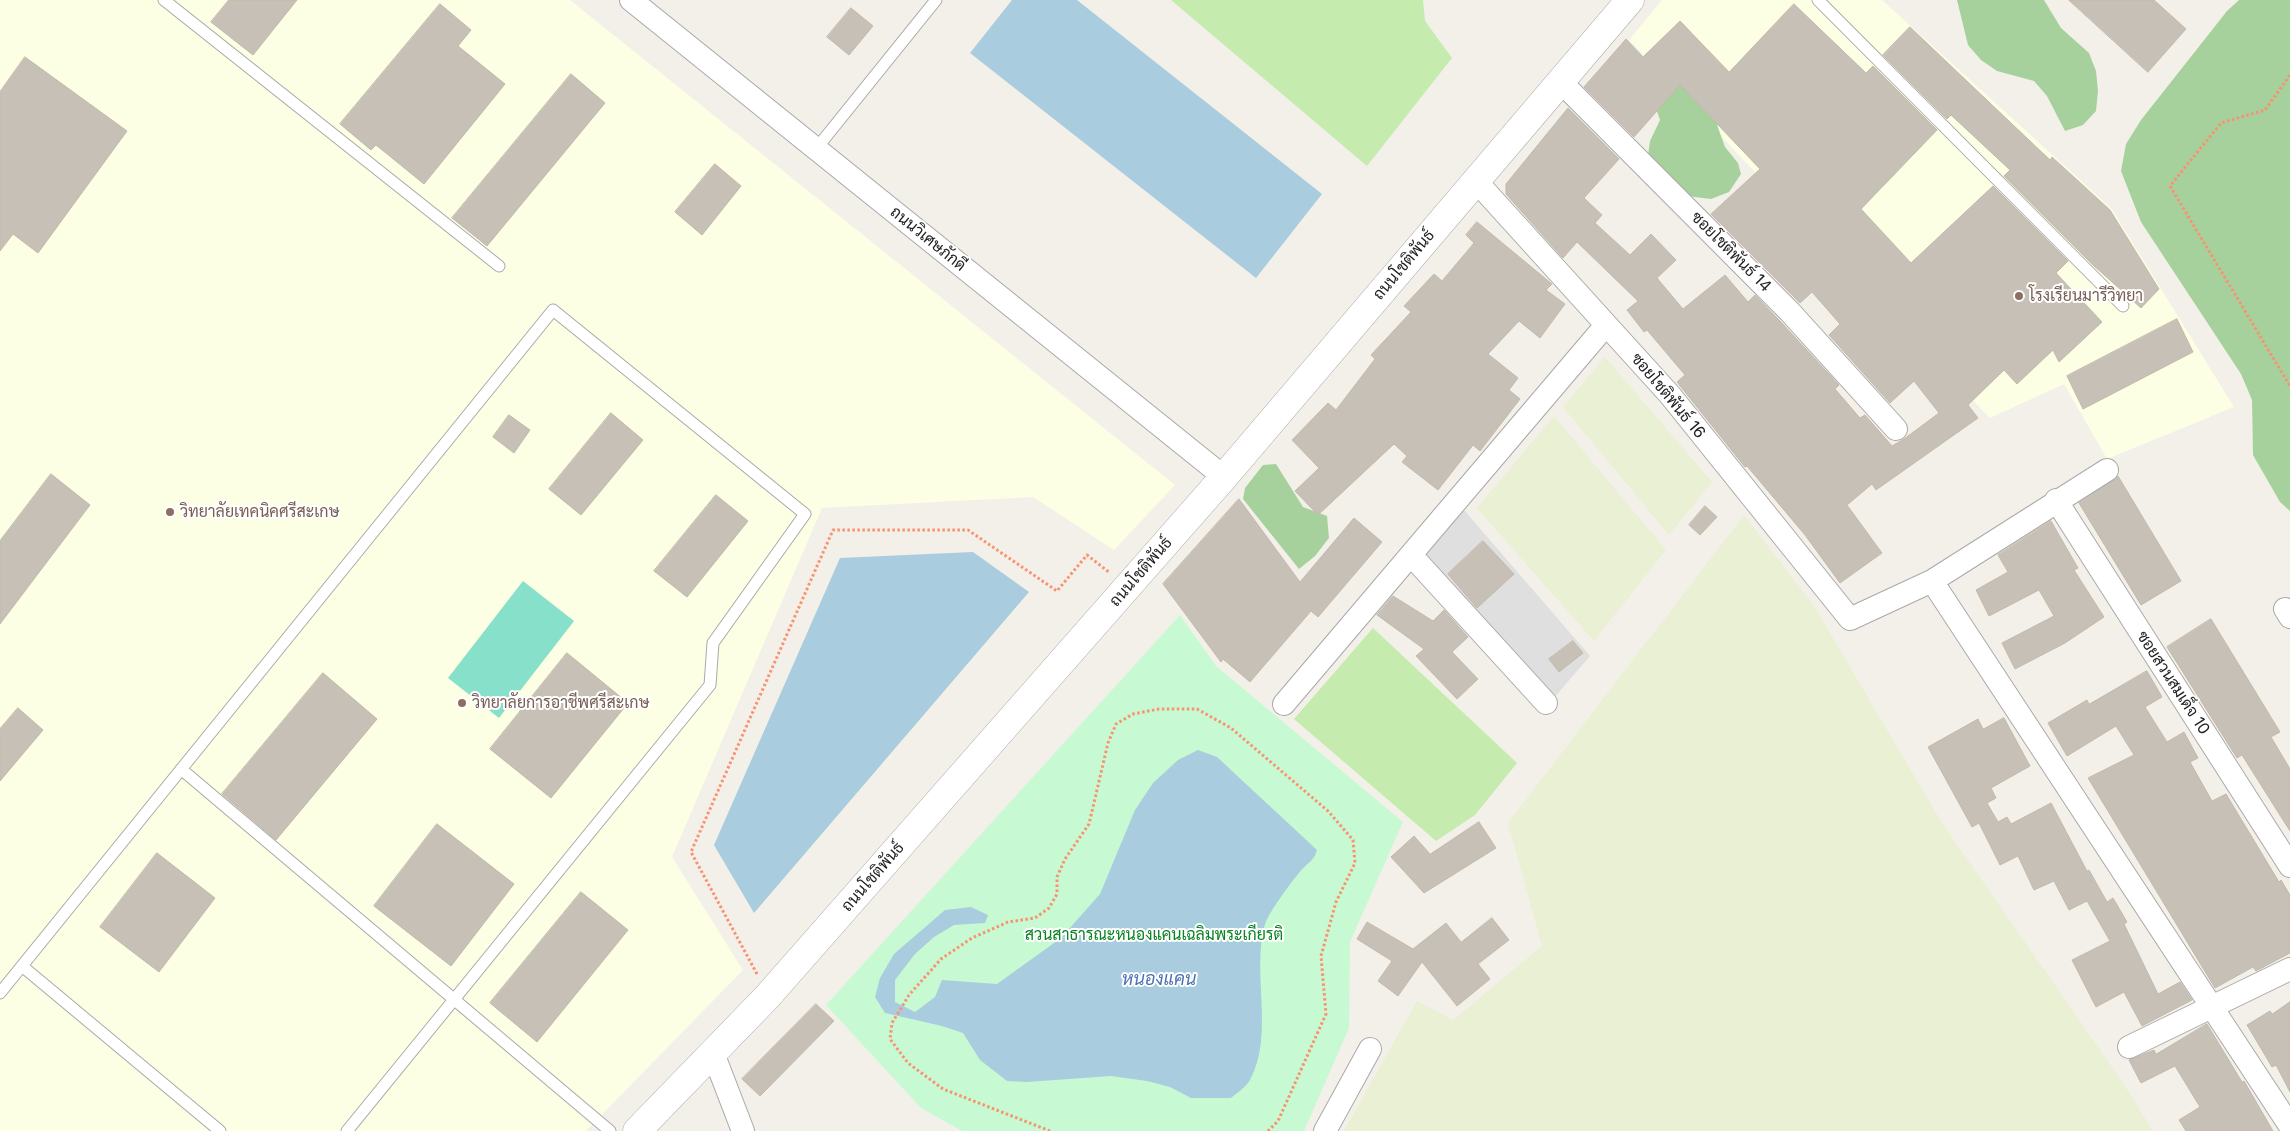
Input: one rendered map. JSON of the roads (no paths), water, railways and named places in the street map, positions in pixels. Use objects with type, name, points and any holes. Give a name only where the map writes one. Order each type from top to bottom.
[{"type":"street","name":"ถนนวิเศษภักดี","points":[[631,0],[1224,477]]},
{"type":"street","name":"ถนนโชติพันธ์","points":[[636,1131],[767,997],[1128,587],[1630,0]]},
{"type":"street","name":"ซอยโชติพันธ์ 14","points":[[1560,81],[1790,312],[1896,430]]},
{"type":"street","name":"ซอยโชติพันธ์ 16","points":[[1476,181],[1670,395],[1850,619],[1932,581]]},
{"type":"street","points":[[1284,704],[1606,325]]},
{"type":"street","points":[[2107,470],[2056,500],[1932,581],[2290,1126]]},
{"type":"street","name":"ซอยสวนสมเด็จ 10","points":[[2056,500],[2290,866]]},
{"type":"street","points":[[1411,555],[1546,702]]},
{"type":"street","points":[[2128,1047],[2290,969]]},
{"type":"street","points":[[1325,1131],[1370,1048]]},
{"type":"street","points":[[712,1053],[743,1131]]},
{"type":"lane","points":[[164,0],[499,266]]},
{"type":"lane","points":[[816,149],[936,0]]},
{"type":"lane","points":[[1818,0],[2122,306]]},
{"type":"lane","points":[[0,993],[553,310],[805,514],[712,642],[710,685],[347,1131]]},
{"type":"lane","points":[[181,769],[610,1131]]},
{"type":"lane","points":[[22,966],[220,1131]]},
{"type":"water","points":[[1012,0],[1077,0],[1322,194],[1256,278],[970,53]]},
{"type":"water","points":[[973,552],[1029,592],[754,913],[714,845],[840,558]]},
{"type":"water","name":"หนองแคน","points":[[1198,750],[1217,757],[1317,850],[1312,860],[1280,898],[1265,924],[1261,943],[1260,963],[1261,1043],[1257,1062],[1250,1080],[1241,1090],[1231,1098],[1191,1098],[1170,1087],[1147,1081],[1111,1076],[1027,1082],[1007,1081],[980,1060],[963,1033],[942,1026],[885,1013],[875,997],[880,978],[894,954],[945,910],[971,907],[988,915],[985,923],[954,925],[934,937],[915,954],[895,980],[895,1002],[915,1012],[935,997],[942,980],[997,984],[1061,938],[1100,894],[1135,810],[1153,783],[1178,760]]},
{"type":"place","name":"โรงเรียนมารีวิทยา","points":[[2019,296]]},
{"type":"place","name":"วิทยาลัยเทคนิคศรีสะเกษ","points":[[170,512]]},
{"type":"place","name":"วิทยาลัยการอาชีพศรีสะเกษ","points":[[462,703]]},
{"type":"park label","name":"สวนสาธารณะหนองแคนเฉลิมพระเกียรติ","points":[[1154,935]]}]
